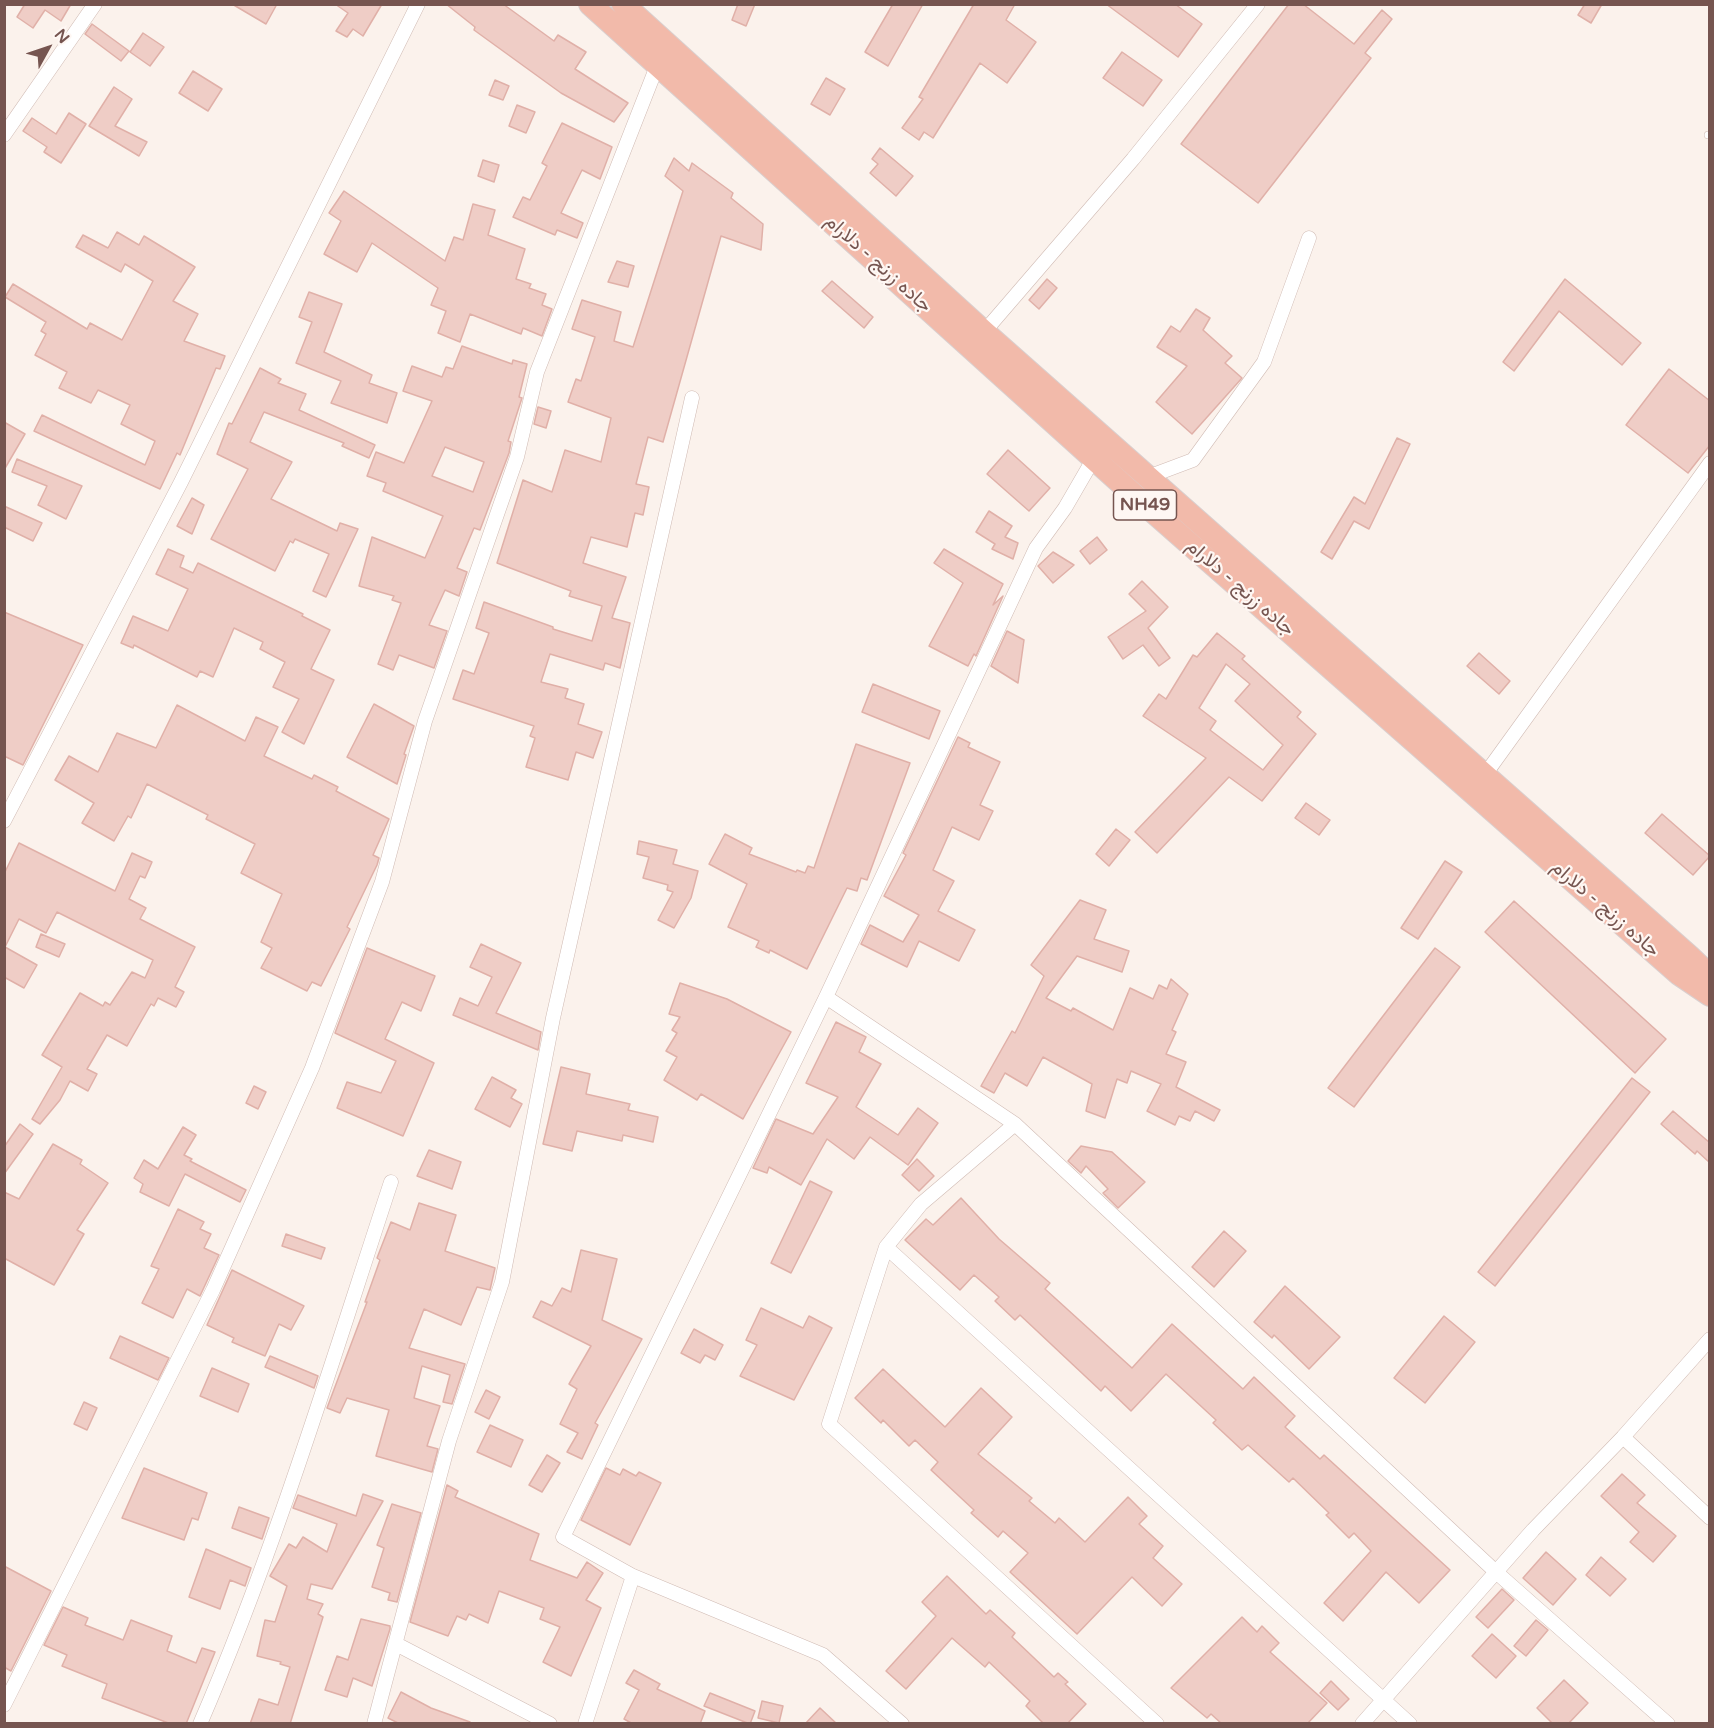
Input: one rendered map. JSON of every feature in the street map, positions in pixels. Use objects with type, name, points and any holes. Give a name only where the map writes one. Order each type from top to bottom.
[{"type":"highway","name":"جاده زرنج - دلارام","points":[[590,4],[1133,494],[1670,966],[1710,995]]},
{"type":"highway","name":"جاده زرنج - دلارام","points":[[623,4],[984,332],[1710,976]]},
{"type":"street","points":[[4,135],[95,4]]},
{"type":"street","points":[[4,821],[181,482],[418,4]]},
{"type":"street","points":[[984,332],[1133,159],[1258,4]]},
{"type":"street","points":[[4,1705],[213,1290],[312,1068],[382,882],[425,721],[517,457],[537,372],[657,66]]},
{"type":"street","points":[[1133,494],[1146,476],[1193,460],[1264,362],[1309,238]]},
{"type":"street","points":[[374,1724],[448,1441],[502,1282],[553,1018],[692,398]]},
{"type":"street","points":[[902,1724],[823,1655],[633,1576],[563,1537],[826,997],[1036,548],[1065,508],[1094,458]]},
{"type":"street","points":[[1484,776],[1710,463]]},
{"type":"street","points":[[4,788],[18,795]]},
{"type":"street","points":[[826,997],[1015,1124],[1496,1572],[1668,1724]]},
{"type":"street","points":[[1015,1124],[921,1204],[886,1247],[829,1424],[1157,1724]]},
{"type":"street","points":[[200,1724],[237,1638],[291,1486],[391,1182]]},
{"type":"street","points":[[886,1247],[1410,1724]]},
{"type":"street","points":[[1362,1724],[1496,1572],[1623,1437],[1710,1339]]},
{"type":"street","points":[[1623,1437],[1710,1518]]},
{"type":"street","points":[[585,1724],[633,1576]]},
{"type":"street","points":[[396,1644],[550,1724]]},
{"type":"building","points":[[25,4],[71,4],[61,21],[45,10],[33,28],[17,17]]},
{"type":"building","points":[[232,4],[277,4],[266,24]]},
{"type":"building","points":[[335,4],[382,4],[363,36],[353,29],[347,37],[336,31],[348,13]]},
{"type":"building","points":[[446,4],[503,4],[554,41],[558,35],[586,52],[575,69],[628,103],[614,122],[561,93],[474,30],[475,27]]},
{"type":"building","points":[[738,4],[755,4],[746,26],[732,20]]},
{"type":"building","points":[[893,4],[923,4],[888,66],[865,52]]},
{"type":"building","points":[[974,4],[1015,4],[1006,20],[1036,42],[1007,83],[980,63],[933,138],[924,132],[919,140],[902,128],[923,99],[919,97]]},
{"type":"building","points":[[1106,4],[1175,4],[1202,24],[1178,57]]},
{"type":"building","points":[[1289,4],[1303,4],[1354,44],[1382,10],[1392,19],[1365,53],[1371,58],[1258,203],[1181,144]]},
{"type":"building","points":[[1585,4],[1602,4],[1591,23],[1578,15]]},
{"type":"building","points":[[92,24],[129,51],[121,61],[85,34]]},
{"type":"building","points":[[143,33],[164,47],[150,66],[130,52]]},
{"type":"building","points":[[1122,52],[1162,80],[1143,106],[1103,78]]},
{"type":"building","points":[[193,71],[222,89],[208,111],[179,93]]},
{"type":"building","points":[[826,78],[845,89],[830,115],[811,104]]},
{"type":"building","points":[[495,80],[509,86],[503,100],[489,95]]},
{"type":"building","points":[[114,87],[132,99],[115,126],[147,142],[139,156],[89,126]]},
{"type":"building","points":[[517,105],[535,112],[526,133],[509,126]]},
{"type":"building","points":[[69,113],[86,124],[61,163],[44,152],[47,147],[23,131],[32,118],[56,134]]},
{"type":"building","points":[[562,123],[612,147],[600,179],[582,170],[561,213],[583,223],[577,238],[557,230],[555,235],[513,217],[523,197],[530,200],[547,166],[542,163]]},
{"type":"building","points":[[880,148],[913,176],[896,196],[870,173],[878,164],[872,159]]},
{"type":"building","points":[[674,158],[689,171],[692,163],[733,193],[731,198],[763,224],[761,250],[721,236],[663,442],[648,437],[636,484],[649,487],[643,515],[635,513],[627,547],[591,537],[583,563],[626,577],[612,618],[630,623],[620,668],[605,663],[603,670],[550,654],[541,682],[568,689],[565,698],[584,704],[578,724],[602,732],[593,758],[576,752],[568,780],[526,767],[535,738],[530,736],[534,726],[453,699],[463,670],[474,674],[489,633],[476,628],[484,602],[553,627],[553,629],[592,641],[602,606],[569,596],[571,591],[497,563],[523,480],[552,492],[565,450],[601,462],[611,418],[568,402],[576,379],[581,381],[595,337],[572,329],[582,300],[621,312],[614,341],[633,347],[683,191],[665,176]]},
{"type":"building","points":[[483,160],[499,165],[494,182],[478,176]]},
{"type":"building","points":[[344,191],[445,261],[454,237],[463,240],[473,204],[495,210],[488,235],[525,249],[516,279],[531,284],[529,288],[546,294],[542,305],[552,309],[542,336],[523,328],[521,334],[470,314],[460,342],[438,333],[446,311],[431,305],[438,288],[372,243],[357,272],[324,254],[341,221],[329,213]]},
{"type":"building","points":[[117,232],[139,245],[144,236],[195,267],[173,301],[198,314],[184,341],[225,356],[220,369],[216,368],[180,455],[177,453],[160,489],[34,431],[42,415],[145,465],[155,441],[121,424],[130,405],[98,390],[91,403],[59,388],[67,372],[35,355],[46,334],[41,331],[46,322],[5,297],[13,284],[87,329],[90,323],[122,340],[153,281],[125,264],[121,272],[76,247],[83,235],[108,248]]},
{"type":"building","points":[[617,261],[634,266],[628,287],[608,282]]},
{"type":"building","points":[[1047,279],[1057,288],[1039,309],[1029,300]]},
{"type":"building","points":[[1565,279],[1641,343],[1622,365],[1559,311],[1514,371],[1503,362]]},
{"type":"building","points":[[832,281],[873,317],[864,328],[822,291]]},
{"type":"building","points":[[309,292],[342,304],[324,352],[372,375],[369,383],[397,393],[387,423],[331,403],[341,381],[296,363],[312,322],[299,317]]},
{"type":"building","points":[[1196,309],[1210,318],[1203,330],[1232,356],[1225,363],[1242,378],[1192,434],[1156,402],[1187,366],[1157,347],[1171,326],[1180,332]]},
{"type":"building","points":[[462,346],[512,364],[513,360],[527,364],[519,397],[522,398],[508,441],[511,442],[509,453],[480,530],[474,528],[457,568],[467,572],[459,596],[445,590],[429,625],[447,631],[434,668],[399,655],[393,670],[378,664],[401,603],[392,600],[394,596],[359,586],[372,537],[425,558],[443,516],[383,491],[386,483],[367,476],[376,452],[404,463],[432,401],[403,391],[412,366],[442,377],[446,367],[453,369]],"holes":[[[445,447],[484,462],[473,492],[432,476]]]},
{"type":"building","points":[[260,368],[281,379],[278,383],[306,394],[299,410],[375,445],[369,458],[342,446],[344,443],[264,412],[250,442],[292,462],[271,499],[337,531],[340,523],[358,529],[326,597],[313,591],[329,554],[295,539],[293,543],[290,541],[275,571],[211,539],[248,469],[217,454],[229,423],[232,424]]},
{"type":"building","points":[[1669,369],[1710,401],[1710,445],[1688,473],[1626,425]]},
{"type":"building","points":[[538,407],[551,411],[546,428],[534,424]]},
{"type":"building","points":[[4,422],[25,434],[4,470]]},
{"type":"building","points":[[1397,438],[1410,444],[1369,529],[1354,521],[1332,559],[1321,552],[1354,497],[1365,504]]},
{"type":"building","points":[[1008,450],[1050,488],[1029,511],[987,474]]},
{"type":"building","points":[[17,459],[82,486],[66,519],[38,505],[47,486],[12,472]]},
{"type":"building","points":[[192,498],[204,505],[192,534],[177,526]]},
{"type":"building","points":[[4,506],[42,523],[33,541],[4,527]]},
{"type":"building","points":[[989,511],[1012,526],[1005,537],[1018,543],[1013,559],[992,549],[995,544],[976,532]]},
{"type":"building","points":[[1097,537],[1107,550],[1090,564],[1080,551]]},
{"type":"building","points":[[168,549],[184,556],[180,567],[193,573],[198,563],[303,614],[302,616],[330,630],[311,669],[334,680],[304,744],[282,732],[299,699],[273,687],[285,662],[260,649],[263,642],[234,628],[213,677],[200,671],[197,677],[134,645],[133,648],[121,643],[133,616],[168,631],[188,589],[156,574]]},
{"type":"building","points":[[944,549],[1003,584],[993,605],[1003,596],[976,656],[974,654],[968,666],[929,646],[963,583],[934,563]]},
{"type":"building","points":[[1053,552],[1074,565],[1053,583],[1038,566]]},
{"type":"building","points":[[1142,581],[1168,607],[1148,628],[1170,658],[1159,666],[1143,645],[1123,659],[1108,637],[1146,611],[1129,594]]},
{"type":"building","points":[[4,612],[83,645],[23,765],[4,756]]},
{"type":"building","points":[[1007,631],[1024,640],[1018,683],[991,666]]},
{"type":"building","points":[[1217,633],[1245,656],[1242,659],[1301,712],[1297,717],[1316,734],[1262,801],[1229,777],[1157,853],[1135,832],[1206,758],[1143,716],[1159,694],[1166,699],[1193,655],[1197,657]],"holes":[[[1226,664],[1250,684],[1235,701],[1283,745],[1263,770],[1210,730],[1216,721],[1199,708]]]},
{"type":"building","points":[[1479,653],[1510,681],[1499,694],[1467,666]]},
{"type":"building","points":[[873,684],[940,711],[929,739],[862,712]]},
{"type":"building","points":[[374,704],[414,726],[397,784],[347,757]]},
{"type":"building","points":[[177,705],[245,741],[256,717],[278,727],[264,756],[312,779],[314,775],[338,787],[336,791],[389,819],[373,855],[379,858],[377,865],[347,927],[350,929],[321,986],[312,982],[307,991],[261,968],[272,948],[261,942],[282,894],[241,873],[255,844],[206,819],[208,815],[147,784],[131,818],[128,816],[114,841],[82,823],[94,803],[55,780],[69,756],[98,772],[117,733],[156,748]]},
{"type":"building","points":[[958,737],[970,743],[968,747],[1000,762],[980,805],[993,811],[979,840],[952,827],[933,870],[954,881],[938,911],[975,930],[959,961],[919,941],[907,967],[861,944],[870,925],[903,942],[919,915],[884,896],[906,855],[903,853]]},
{"type":"building","points":[[856,744],[910,763],[867,880],[861,878],[857,891],[847,888],[807,969],[770,950],[769,953],[756,947],[759,941],[728,927],[747,884],[709,864],[725,834],[752,848],[749,854],[796,872],[797,870],[805,873],[808,866],[814,868]]},
{"type":"building","points":[[1306,803],[1330,820],[1319,835],[1295,818]]},
{"type":"building","points":[[1662,814],[1710,856],[1693,875],[1645,833]]},
{"type":"building","points":[[1116,829],[1130,840],[1109,866],[1096,854]]},
{"type":"building","points":[[639,841],[677,850],[673,864],[698,871],[691,898],[674,928],[658,920],[673,892],[667,890],[668,885],[643,878],[649,857],[637,854]]},
{"type":"building","points":[[19,843],[115,891],[132,853],[152,862],[145,878],[140,876],[129,899],[146,908],[140,919],[195,947],[175,987],[184,992],[176,1007],[158,998],[154,1006],[151,1004],[127,1046],[107,1035],[87,1069],[97,1074],[88,1091],[70,1081],[60,1100],[40,1124],[32,1119],[62,1067],[42,1055],[80,993],[103,1006],[105,1002],[110,1005],[132,972],[145,978],[153,960],[57,912],[46,933],[19,919],[5,947],[37,965],[24,988],[4,977],[4,874]]},
{"type":"building","points":[[1445,861],[1462,872],[1418,939],[1401,928]]},
{"type":"building","points":[[1080,900],[1106,910],[1094,939],[1129,951],[1122,972],[1077,956],[1046,998],[1071,1011],[1073,1008],[1113,1030],[1130,988],[1153,999],[1159,985],[1167,989],[1171,979],[1188,994],[1172,1030],[1176,1032],[1166,1054],[1186,1062],[1176,1087],[1220,1110],[1214,1121],[1195,1111],[1190,1121],[1179,1116],[1175,1125],[1147,1111],[1161,1084],[1131,1071],[1127,1083],[1117,1079],[1105,1118],[1086,1111],[1092,1084],[1043,1057],[1027,1086],[1005,1073],[994,1093],[981,1086],[1012,1031],[1015,1033],[1044,976],[1031,965]]},
{"type":"building","points":[[1514,901],[1666,1039],[1635,1073],[1485,932]]},
{"type":"building","points":[[41,934],[65,944],[59,957],[36,947]]},
{"type":"building","points":[[481,944],[521,963],[496,1013],[541,1032],[538,1050],[453,1015],[460,998],[478,1006],[492,977],[470,967]]},
{"type":"building","points":[[367,948],[435,976],[421,1011],[402,1002],[385,1039],[434,1063],[403,1136],[337,1108],[347,1082],[381,1093],[396,1061],[335,1033]]},
{"type":"building","points":[[1435,948],[1460,967],[1354,1107],[1328,1088]]},
{"type":"building","points":[[680,983],[727,999],[791,1032],[743,1119],[701,1094],[697,1100],[664,1080],[677,1057],[666,1051],[677,1033],[672,1030],[680,1017],[669,1014]]},
{"type":"building","points":[[836,1022],[866,1037],[859,1052],[881,1064],[856,1107],[898,1135],[918,1108],[938,1123],[908,1165],[870,1137],[854,1159],[827,1139],[801,1185],[769,1167],[767,1173],[753,1168],[776,1119],[813,1134],[838,1097],[806,1083]]},
{"type":"building","points":[[561,1067],[590,1074],[586,1094],[630,1104],[628,1110],[658,1117],[653,1142],[623,1135],[622,1141],[577,1131],[572,1151],[543,1144]]},
{"type":"building","points":[[492,1077],[516,1090],[511,1098],[522,1104],[510,1127],[475,1109]]},
{"type":"building","points":[[1632,1078],[1650,1092],[1495,1286],[1478,1272]]},
{"type":"building","points":[[254,1086],[266,1092],[258,1109],[246,1103]]},
{"type":"building","points":[[1673,1111],[1710,1143],[1710,1163],[1697,1151],[1695,1154],[1661,1124]]},
{"type":"building","points":[[20,1124],[33,1134],[4,1174],[4,1147]]},
{"type":"building","points":[[183,1127],[196,1135],[184,1155],[192,1159],[190,1161],[246,1190],[240,1202],[185,1174],[169,1206],[140,1192],[143,1184],[134,1178],[144,1160],[158,1169]]},
{"type":"building","points":[[53,1144],[82,1160],[80,1164],[108,1183],[77,1230],[84,1234],[54,1285],[4,1258],[4,1192],[19,1199]]},
{"type":"building","points":[[1081,1146],[1112,1152],[1145,1182],[1118,1208],[1103,1193],[1108,1189],[1086,1166],[1081,1173],[1068,1161]]},
{"type":"building","points":[[429,1150],[461,1162],[452,1189],[417,1176]]},
{"type":"building","points":[[917,1159],[934,1176],[919,1191],[902,1175]]},
{"type":"building","points":[[810,1181],[832,1192],[791,1273],[771,1263]]},
{"type":"building","points":[[961,1198],[999,1239],[1050,1283],[1045,1289],[1132,1368],[1172,1324],[1243,1389],[1254,1377],[1295,1416],[1285,1427],[1320,1459],[1324,1455],[1450,1570],[1419,1603],[1386,1572],[1343,1621],[1324,1603],[1371,1551],[1354,1533],[1349,1538],[1326,1515],[1329,1513],[1293,1478],[1289,1482],[1248,1445],[1242,1450],[1213,1423],[1216,1420],[1166,1374],[1131,1411],[1105,1386],[1101,1391],[1020,1315],[1015,1320],[995,1301],[999,1297],[974,1275],[960,1290],[905,1240],[926,1219],[933,1225]]},
{"type":"building","points":[[419,1203],[456,1215],[445,1251],[495,1268],[490,1290],[477,1287],[461,1325],[424,1309],[409,1348],[465,1364],[452,1404],[443,1402],[450,1375],[422,1366],[414,1398],[440,1406],[427,1446],[438,1449],[432,1472],[376,1456],[389,1410],[347,1398],[340,1413],[327,1408],[367,1302],[365,1302],[380,1260],[377,1258],[391,1222],[410,1230]]},
{"type":"building","points":[[178,1209],[204,1222],[200,1229],[211,1234],[204,1248],[219,1255],[200,1296],[187,1289],[173,1318],[142,1303],[159,1269],[151,1266]]},
{"type":"building","points":[[1224,1231],[1246,1251],[1214,1287],[1192,1267]]},
{"type":"building","points":[[286,1234],[325,1248],[321,1259],[282,1246]]},
{"type":"building","points":[[581,1250],[617,1259],[602,1320],[642,1339],[595,1423],[598,1425],[582,1459],[567,1452],[578,1433],[560,1424],[577,1389],[569,1384],[591,1346],[533,1317],[541,1301],[552,1306],[562,1288],[571,1292]]},
{"type":"building","points":[[232,1270],[304,1306],[291,1330],[279,1324],[265,1356],[232,1342],[234,1338],[207,1325]]},
{"type":"building","points":[[1285,1286],[1340,1337],[1309,1369],[1274,1335],[1272,1338],[1254,1322]]},
{"type":"building","points":[[761,1308],[803,1328],[809,1316],[832,1328],[794,1400],[740,1376],[757,1345],[746,1340]]},
{"type":"building","points":[[1444,1316],[1475,1342],[1425,1403],[1394,1378]]},
{"type":"building","points":[[694,1329],[723,1345],[715,1360],[705,1355],[700,1363],[681,1353]]},
{"type":"building","points":[[120,1336],[169,1358],[158,1380],[110,1358]]},
{"type":"building","points":[[270,1356],[318,1376],[314,1388],[265,1367]]},
{"type":"building","points":[[212,1368],[249,1384],[238,1412],[200,1396]]},
{"type":"building","points":[[883,1369],[945,1427],[981,1388],[1012,1417],[978,1454],[1032,1498],[1029,1501],[1055,1523],[1059,1518],[1085,1542],[1128,1497],[1147,1516],[1139,1524],[1163,1546],[1153,1558],[1182,1584],[1162,1606],[1132,1577],[1077,1634],[1010,1572],[1028,1553],[1003,1531],[998,1537],[971,1513],[974,1510],[931,1470],[938,1462],[915,1440],[909,1446],[883,1420],[881,1423],[855,1398]]},
{"type":"building","points":[[486,1390],[500,1397],[489,1419],[475,1412]]},
{"type":"building","points":[[84,1402],[97,1408],[87,1430],[74,1424]]},
{"type":"building","points":[[490,1425],[523,1440],[511,1467],[477,1452]]},
{"type":"building","points":[[547,1455],[560,1463],[542,1492],[529,1485]]},
{"type":"building","points":[[144,1468],[207,1493],[198,1520],[192,1518],[184,1540],[122,1518]]},
{"type":"building","points":[[606,1468],[620,1475],[623,1469],[636,1476],[639,1472],[661,1483],[630,1545],[581,1520]]},
{"type":"building","points":[[1622,1474],[1645,1495],[1637,1503],[1676,1536],[1653,1562],[1630,1542],[1639,1532],[1601,1496]]},
{"type":"building","points":[[447,1485],[458,1491],[455,1497],[539,1534],[530,1560],[577,1578],[587,1562],[603,1573],[586,1600],[601,1608],[571,1676],[543,1662],[560,1627],[540,1619],[544,1608],[499,1591],[488,1623],[469,1614],[466,1620],[457,1616],[448,1636],[410,1622]]},
{"type":"building","points":[[363,1494],[383,1501],[332,1589],[311,1584],[307,1599],[323,1604],[318,1614],[323,1617],[290,1724],[250,1724],[259,1699],[278,1705],[290,1667],[280,1664],[281,1662],[257,1656],[265,1620],[275,1622],[287,1586],[270,1576],[289,1544],[296,1548],[303,1537],[327,1552],[337,1524],[293,1508],[298,1495],[356,1516]]},
{"type":"building","points":[[392,1504],[421,1513],[397,1602],[388,1600],[390,1593],[372,1587],[384,1548],[377,1545]]},
{"type":"building","points":[[239,1507],[269,1518],[262,1539],[232,1528]]},
{"type":"building","points":[[206,1549],[251,1568],[245,1586],[230,1580],[220,1609],[189,1597]]},
{"type":"building","points":[[1546,1552],[1576,1579],[1553,1605],[1523,1578]]},
{"type":"building","points":[[1601,1557],[1626,1579],[1610,1596],[1586,1575]]},
{"type":"building","points":[[4,1566],[51,1591],[11,1671],[4,1667]]},
{"type":"building","points":[[947,1576],[986,1614],[990,1610],[1015,1633],[1012,1637],[1054,1677],[1058,1673],[1068,1682],[1065,1684],[1086,1704],[1067,1724],[1044,1724],[1026,1706],[1030,1701],[989,1662],[985,1667],[952,1638],[906,1689],[886,1671],[936,1616],[922,1602]]},
{"type":"building","points":[[1502,1589],[1514,1600],[1488,1628],[1476,1617]]},
{"type":"building","points":[[63,1607],[88,1618],[85,1625],[123,1640],[131,1620],[172,1636],[167,1651],[196,1663],[202,1648],[215,1652],[186,1724],[171,1724],[102,1698],[107,1684],[62,1666],[67,1655],[44,1645]]},
{"type":"building","points":[[1242,1617],[1257,1632],[1262,1626],[1279,1643],[1270,1652],[1327,1703],[1307,1724],[1222,1724],[1211,1714],[1207,1718],[1171,1688]]},
{"type":"building","points":[[361,1619],[390,1626],[372,1686],[353,1678],[347,1697],[325,1690],[337,1656],[348,1660]]},
{"type":"building","points":[[1536,1620],[1548,1630],[1526,1656],[1514,1646]]},
{"type":"building","points":[[1492,1634],[1516,1656],[1496,1678],[1472,1656]]},
{"type":"building","points":[[634,1670],[660,1684],[657,1689],[705,1711],[700,1724],[633,1724],[624,1719],[639,1690],[626,1683]]},
{"type":"building","points":[[1564,1680],[1588,1703],[1568,1724],[1553,1724],[1537,1708]]},
{"type":"building","points":[[1331,1681],[1349,1699],[1338,1710],[1320,1693]]},
{"type":"building","points":[[401,1692],[431,1708],[470,1722],[470,1724],[400,1724],[388,1718]]},
{"type":"building","points":[[710,1693],[755,1711],[750,1724],[704,1706]]},
{"type":"building","points":[[762,1701],[783,1706],[779,1723],[758,1718]]},
{"type":"building","points":[[820,1708],[837,1724],[805,1724]]}]
